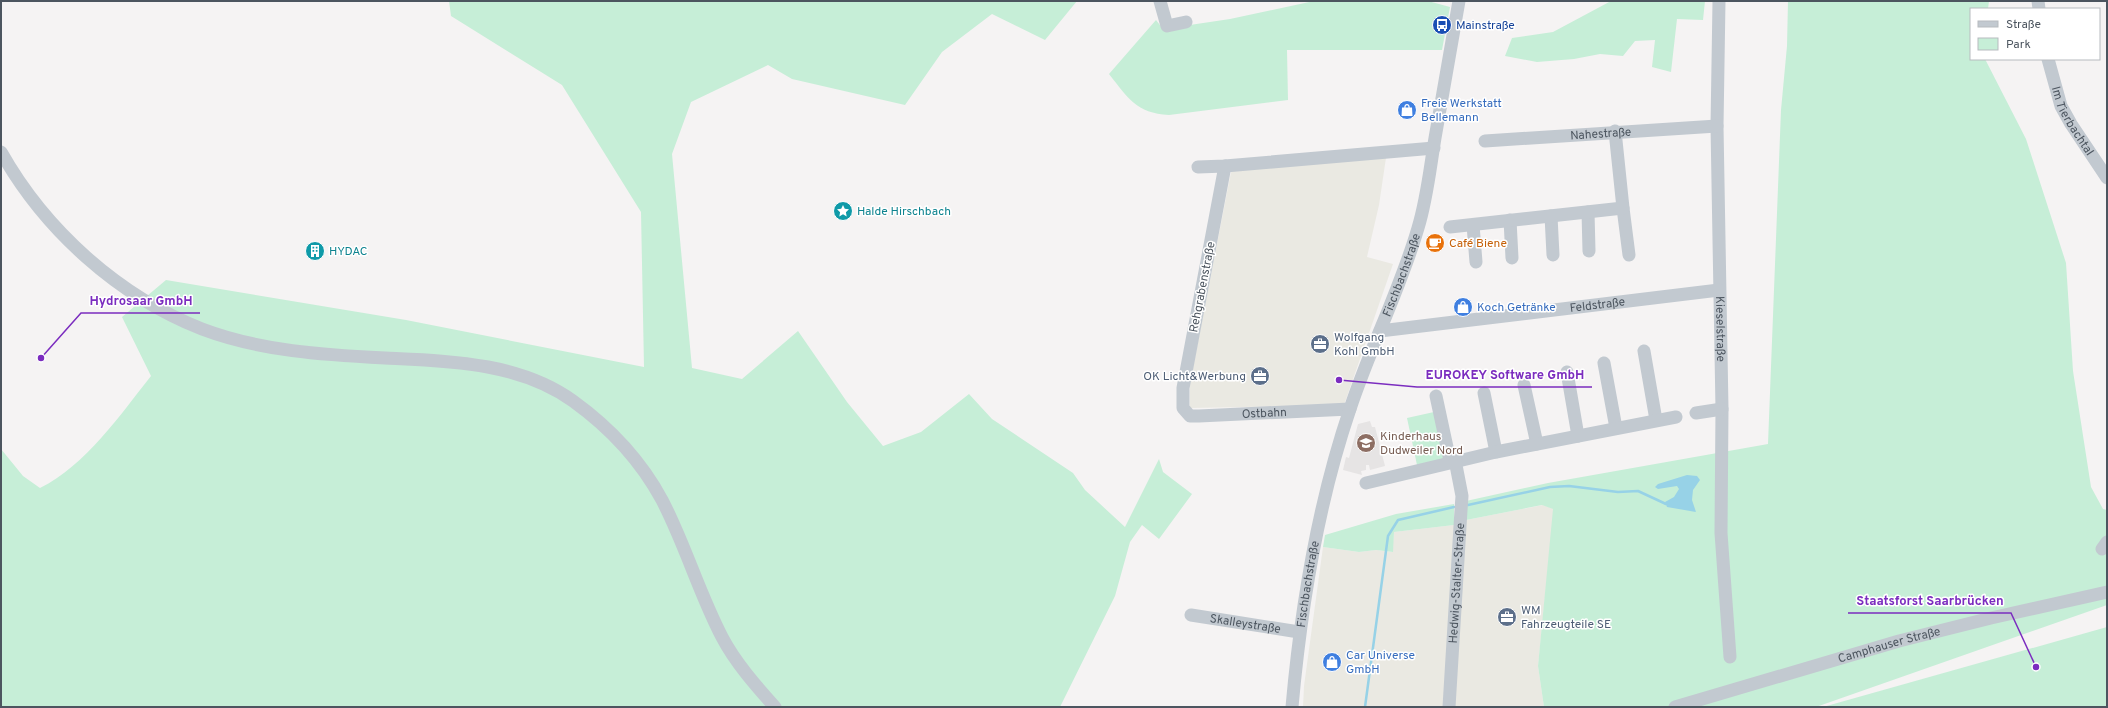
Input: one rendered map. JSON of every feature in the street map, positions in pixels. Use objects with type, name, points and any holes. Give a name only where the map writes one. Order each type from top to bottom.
[{"type":"street","points":[[1160,1],[1167,26],[1186,22]]},
{"type":"street","name":"Fischbachstraße","points":[[1292,707],[1299,632],[1313,549],[1328,482],[1350,409],[1418,229],[1426,195],[1459,1]]},
{"type":"street","name":"Kieselstraße","points":[[1718,1],[1717,126],[1722,409],[1722,533],[1730,657]]},
{"type":"street","name":"Im Tierbachtal","points":[[2048,60],[2061,106],[2071,124],[2107,178]]},
{"type":"street","name":"Nahestraße","points":[[1485,141],[1615,131],[1717,126]]},
{"type":"street","points":[[1615,131],[1629,255]]},
{"type":"street","points":[[1198,167],[1434,148]]},
{"type":"street","points":[[1,152],[27,192],[64,237],[103,272],[141,299],[203,329],[272,347],[322,355],[462,362],[514,373],[539,382],[572,400],[616,438],[645,474],[662,500],[722,639],[749,677],[774,707]]},
{"type":"street","name":"Rehgrabenstraße","points":[[1183,408],[1183,388],[1225,166]]},
{"type":"street","points":[[1450,227],[1623,208]]},
{"type":"street","points":[[1588,212],[1589,251]]},
{"type":"street","points":[[1551,216],[1553,255]]},
{"type":"street","points":[[1510,220],[1512,258]]},
{"type":"street","points":[[1473,225],[1476,262]]},
{"type":"street","name":"Feldstraße","points":[[1380,331],[1719,290]]},
{"type":"street","points":[[1644,351],[1656,420]]},
{"type":"street","points":[[1604,362],[1616,428]]},
{"type":"street","points":[[1567,372],[1578,436]]},
{"type":"street","points":[[1524,384],[1537,444]]},
{"type":"street","points":[[1484,392],[1496,452]]},
{"type":"street","name":"Hedwig-Stalter-Straße","points":[[1436,396],[1462,496],[1449,707]]},
{"type":"street","name":"Ostbahn","points":[[1183,408],[1190,416],[1350,409]]},
{"type":"street","points":[[1696,412],[1722,409]]},
{"type":"street","points":[[1366,483],[1453,461],[1676,417]]},
{"type":"street","name":"Camphauser Straße","points":[[1674,707],[1801,669],[1941,630],[2107,592]]},
{"type":"street","name":"Skalleystraße","points":[[1191,615],[1299,632]]},
{"type":"shaded area","points":[[1387,151],[1379,205],[1367,257],[1393,264],[1344,405],[1190,408],[1190,383],[1234,161]]},
{"type":"shaded area","name":"Kinderhaus Dudweiler Nord","points":[[1370,421],[1372,427],[1375,427],[1385,466],[1370,470],[1369,465],[1366,465],[1366,470],[1361,471],[1362,475],[1343,470],[1346,457],[1349,458],[1358,424]]},
{"type":"shaded area","points":[[1543,505],[1554,509],[1538,666],[1544,707],[1303,707],[1304,686],[1323,547],[1359,552],[1376,550],[1392,552],[1394,532],[1454,525],[1466,520]]},
{"type":"green space","points":[[449,1],[1077,1],[1045,40],[992,14],[942,52],[905,105],[792,79],[768,65],[691,102],[672,154],[692,368],[742,379],[798,331],[847,402],[883,446],[921,432],[969,394],[992,419],[1073,473],[1085,490],[1125,527],[1159,459],[1163,472],[1192,494],[1159,539],[1142,525],[1130,542],[1115,596],[1060,707],[1,707],[1,449],[23,476],[40,488],[57,478],[87,453],[114,423],[151,376],[122,317],[166,280],[406,320],[644,367],[641,212],[562,85],[451,16]]},
{"type":"green space","points":[[1314,1],[1428,1],[1450,7],[1442,50],[1287,50],[1288,100],[1169,115],[1148,111],[1134,103],[1109,74],[1156,20],[1163,29],[1230,19]]},
{"type":"green space","points":[[1611,1],[1705,1],[1703,20],[1677,19],[1671,72],[1652,67],[1655,40],[1635,41],[1623,56],[1600,54],[1574,59],[1537,62],[1505,56],[1512,38],[1553,32]]},
{"type":"green space","points":[[1788,1],[1989,1],[1988,8],[1970,8],[1970,60],[1986,60],[2026,139],[2066,263],[2073,371],[2091,487],[2103,509],[2107,510],[2107,605],[1816,707],[1544,707],[1538,666],[1553,509],[1542,505],[1466,520],[1466,501],[1548,483],[1768,444],[1781,110],[1787,46]]},
{"type":"green space","points":[[1434,412],[1444,459],[1417,465],[1407,418]]},
{"type":"green space","points":[[1454,504],[1454,525],[1394,532],[1393,552],[1376,550],[1359,552],[1323,547],[1325,535],[1396,514]]},
{"type":"green space","points":[[2107,627],[2107,707],[1823,707]]},
{"type":"water","points":[[1687,475],[1697,476],[1700,480],[1693,490],[1692,500],[1696,512],[1667,507],[1665,502],[1674,497],[1679,489],[1677,486],[1658,489],[1655,487],[1658,484]]},
{"type":"waterway","points":[[1468,505],[1550,487],[1569,486],[1618,492],[1638,491],[1666,504]]},
{"type":"waterway","points":[[1365,707],[1388,536],[1398,520],[1454,507]]},
{"type":"place","name":"Mainstraße","points":[[1442,25]]},
{"type":"place","name":"Freie Werkstatt Bellemann","points":[[1407,110]]},
{"type":"place","name":"Halde Hirschbach","points":[[843,211]]},
{"type":"place","name":"Café Biene","points":[[1435,243]]},
{"type":"place","name":"HYDAC","points":[[315,251]]},
{"type":"place","name":"Koch Getränke","points":[[1463,307]]},
{"type":"place","name":"Wolfgang Kohl GmbH","points":[[1320,344]]},
{"type":"place","name":"Hydrosaar GmbH","points":[[41,358]]},
{"type":"place","name":"OK Licht&Werbung","points":[[1260,376]]},
{"type":"place","name":"EUROKEY Software GmbH","points":[[1339,380]]},
{"type":"place","name":"Kinderhaus Dudweiler Nord","points":[[1366,443]]},
{"type":"place","name":"WM Fahrzeugteile SE","points":[[1507,617]]},
{"type":"place","name":"Car Universe GmbH","points":[[1332,662]]},
{"type":"place","name":"Staatsforst Saarbrücken","points":[[2036,667]]}]
